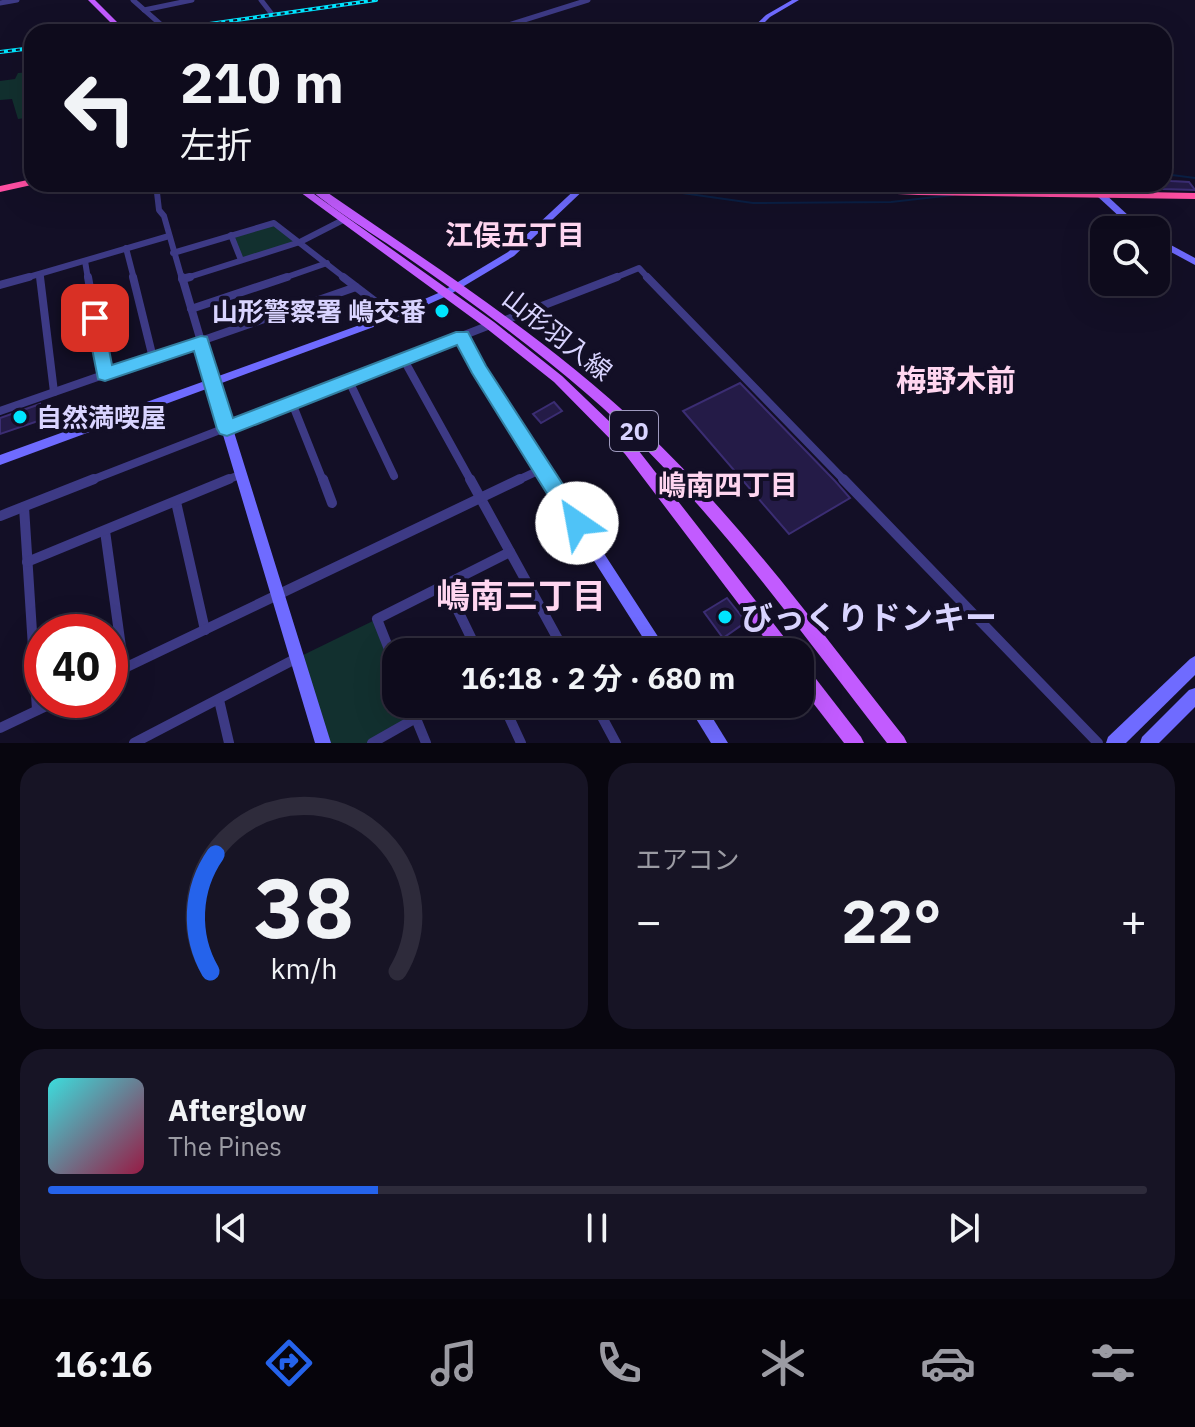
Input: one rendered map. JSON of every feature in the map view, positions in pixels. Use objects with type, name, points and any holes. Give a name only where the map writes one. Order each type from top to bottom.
[{"type":"highway","points":[[0,189],[24,184]]},
{"type":"highway","points":[[1139,192],[1195,196]]},
{"type":"main road","points":[[91,0],[116,24]]},
{"type":"main road","points":[[97,0],[122,24]]},
{"type":"main road","name":"山形羽入線","points":[[305,192],[451,291]]},
{"type":"main road","name":"山形羽入線","points":[[320,192],[451,291],[559,364],[675,470],[755,562],[898,743]]},
{"type":"main road","name":"山形羽入線","points":[[496,323],[630,450],[774,638]]},
{"type":"main road","points":[[814,690],[855,743]]},
{"type":"street","points":[[0,3],[17,0]]},
{"type":"street","points":[[133,0],[160,24]]},
{"type":"street","points":[[144,10],[192,0]]},
{"type":"street","points":[[261,0],[271,13]]},
{"type":"street","points":[[512,24],[588,0]]},
{"type":"street","points":[[760,24],[796,0]]},
{"type":"street","points":[[157,192],[159,210],[323,743]]},
{"type":"street","points":[[0,460],[394,316],[451,291],[520,247],[578,192]]},
{"type":"street","points":[[1100,192],[1125,216]]},
{"type":"street","points":[[182,279],[300,242],[343,220]]},
{"type":"street","points":[[173,253],[274,223],[394,316]]},
{"type":"street","points":[[231,235],[241,260]]},
{"type":"street","points":[[0,285],[169,236]]},
{"type":"street","points":[[126,248],[153,358]]},
{"type":"street","points":[[1170,248],[1195,262]]},
{"type":"street","points":[[85,261],[105,374]]},
{"type":"street","points":[[191,309],[327,263]]},
{"type":"street","points":[[0,516],[639,268],[1098,743]]},
{"type":"street","points":[[40,274],[54,392]]},
{"type":"street","points":[[0,411],[356,287]]},
{"type":"street","points":[[462,336],[478,369],[652,638]]},
{"type":"street","points":[[404,360],[557,638]]},
{"type":"street","points":[[349,381],[394,476]]},
{"type":"street","points":[[292,403],[332,503]]},
{"type":"street","points":[[128,667],[542,469]]},
{"type":"street","points":[[27,562],[242,474]]},
{"type":"street","points":[[176,502],[205,630]]},
{"type":"street","points":[[24,507],[31,614]]},
{"type":"street","points":[[105,531],[116,614]]},
{"type":"street","points":[[385,638],[377,619],[510,552]]},
{"type":"street","points":[[445,584],[471,638]]},
{"type":"street","points":[[134,743],[297,658]]},
{"type":"street","points":[[1114,743],[1195,664]]},
{"type":"street","points":[[1148,743],[1195,696]]},
{"type":"street","points":[[219,700],[229,743]]},
{"type":"street","points":[[0,728],[24,716]]},
{"type":"street","points":[[372,743],[416,718],[426,743]]},
{"type":"street","points":[[509,718],[521,743]]},
{"type":"street","points":[[603,718],[616,743]]},
{"type":"street","points":[[704,718],[720,743]]},
{"type":"green space","points":[[18,73],[24,73],[24,118],[18,119],[12,99],[0,100],[0,81],[15,79]]},
{"type":"green space","points":[[274,223],[300,242],[241,260],[231,235]]},
{"type":"green space","points":[[377,619],[385,638],[382,638],[382,718],[416,718],[372,743],[323,743],[297,658]]},
{"type":"building","points":[[1172,181],[1189,182],[1195,190],[1172,189]]},
{"type":"building","points":[[740,383],[850,498],[789,534],[683,411]]},
{"type":"building","points":[[554,402],[562,411],[541,423],[533,414]]},
{"type":"building","name":"自然満喫屋","points":[[40,404],[41,420],[0,434],[0,418]]},
{"type":"building","name":"びっくりドンキー","points":[[727,598],[746,622],[723,638],[704,612]]},
{"type":"waterway","points":[[1172,175],[1195,178]]},
{"type":"waterway","points":[[651,192],[753,203],[891,202],[953,195]]},
{"type":"railway","points":[[210,24],[376,0]]},
{"type":"railway","points":[[0,52],[24,49]]},
{"type":"place","name":"山形警察署 嶋交番","points":[[442,311]]},
{"type":"place","name":"自然満喫屋","points":[[20,417]]},
{"type":"place","name":"びっくりドンキー","points":[[725,617]]},
{"type":"district","name":"江俣五丁目","points":[[515,234]]},
{"type":"district","name":"梅野木前","points":[[956,379]]},
{"type":"district","name":"嶋南四丁目","points":[[728,484]]},
{"type":"district","name":"嶋南三丁目","points":[[521,595]]},
{"type":"route","points":[[95,318],[105,374],[201,342],[227,429],[462,336],[478,369],[577,523]]}]
